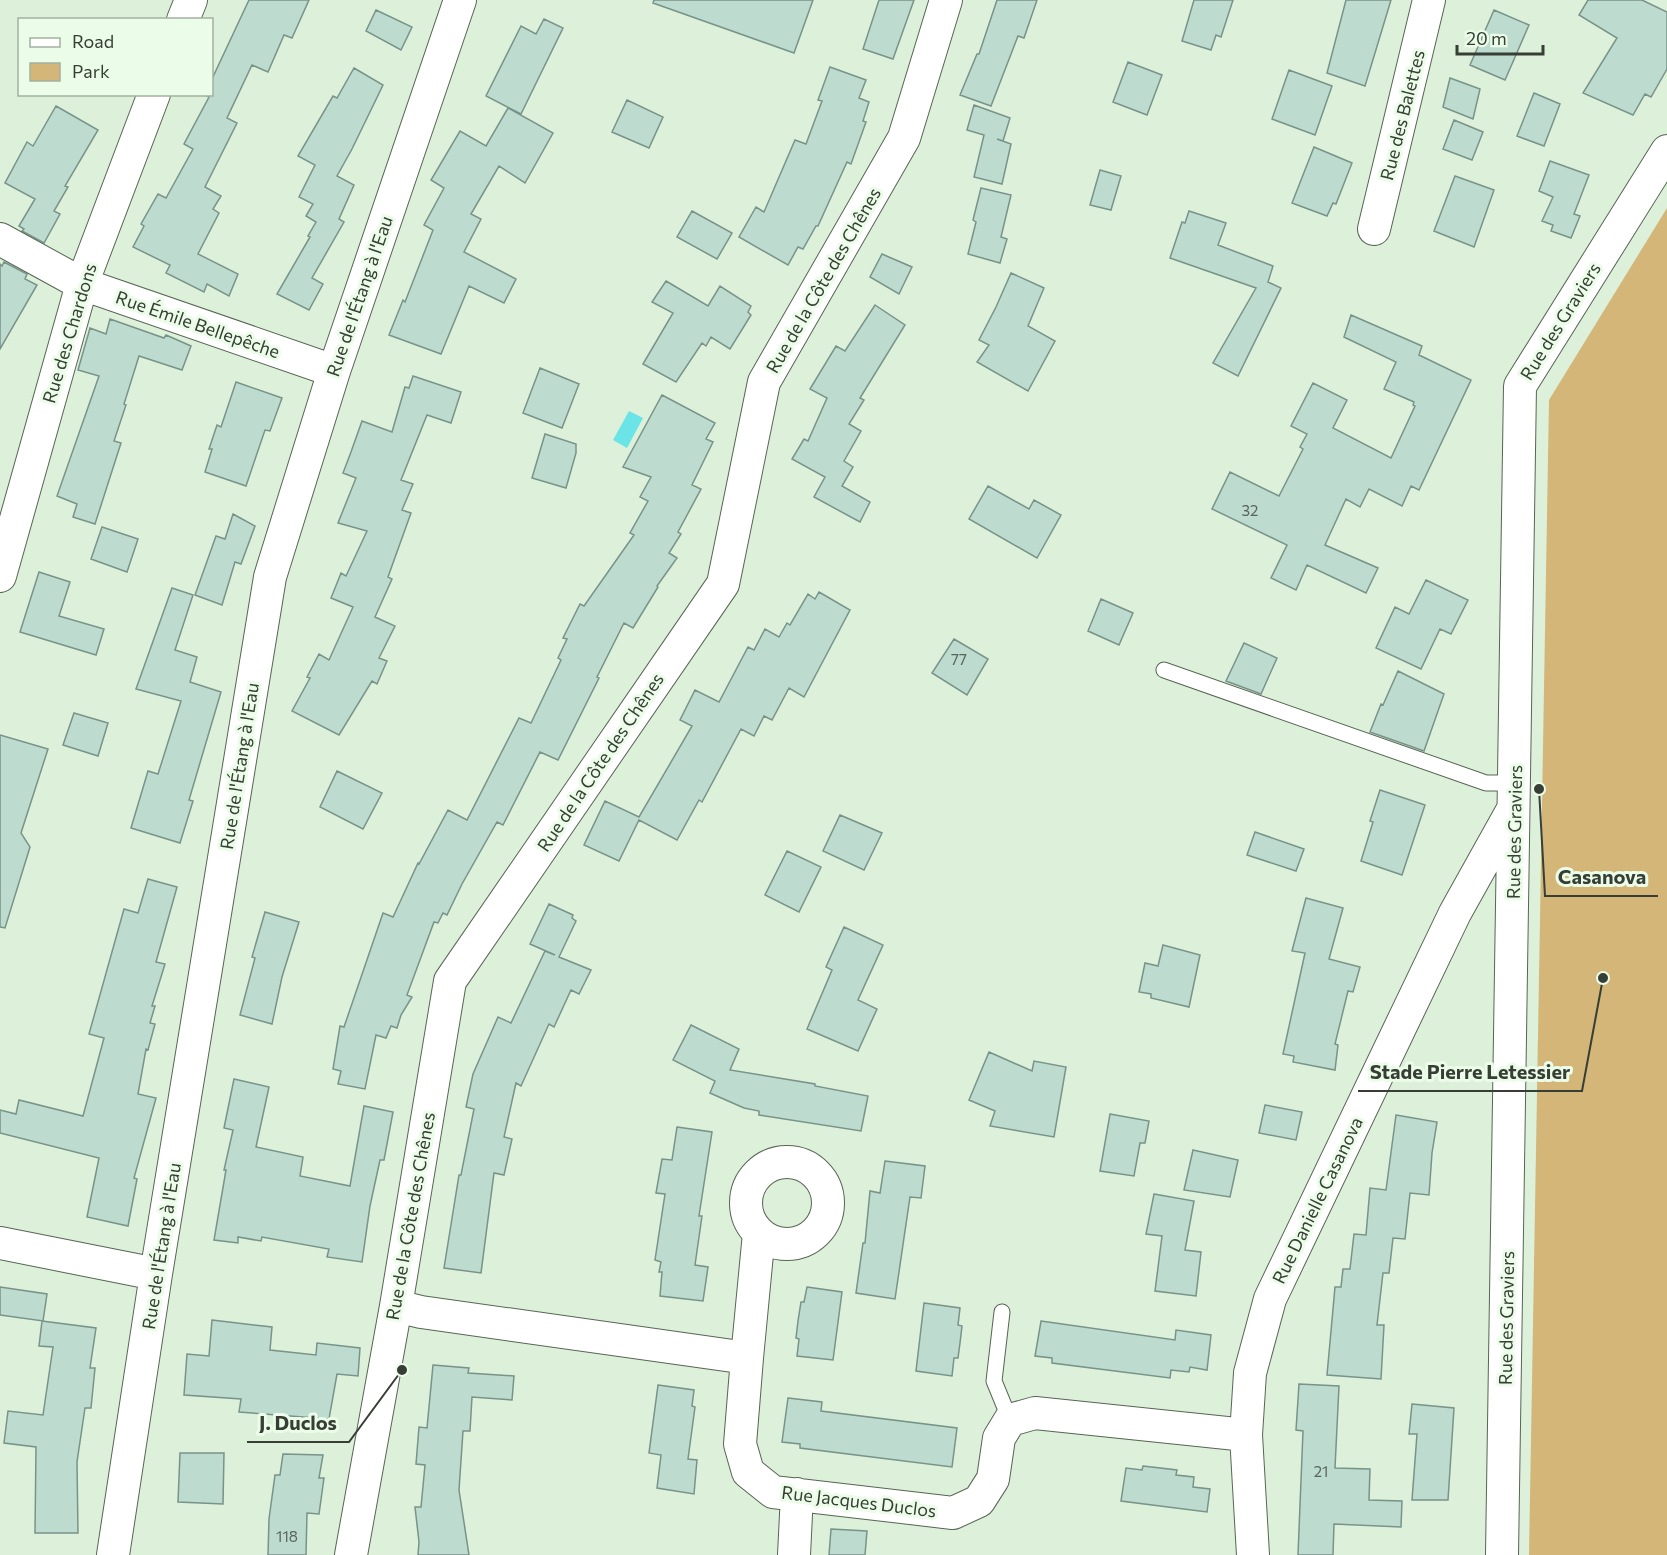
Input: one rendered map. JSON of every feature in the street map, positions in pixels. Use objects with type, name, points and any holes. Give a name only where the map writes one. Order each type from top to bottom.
[{"type":"street","points":[[184,18],[191,0]]},
{"type":"street","name":"Rue de l'Étang à l'Eau","points":[[113,1555],[156,1274],[270,577],[334,371],[460,0]]},
{"type":"street","name":"Rue de la Côte des Chênes","points":[[351,1555],[396,1306],[450,981],[723,584],[764,382],[904,138],[946,0]]},
{"type":"street","name":"Rue des Balettes","points":[[1374,229],[1430,0]]},
{"type":"street","name":"Rue des Chardons","points":[[0,576],[82,284],[153,96]]},
{"type":"street","name":"Rue des Graviers","points":[[1502,1555],[1520,386],[1667,151]]},
{"type":"street","name":"Rue Émile Bellepêche","points":[[0,239],[82,284],[334,371]]},
{"type":"street","name":"Rue Danielle Casanova","points":[[1253,1555],[1246,1435],[1250,1373],[1270,1299],[1455,913],[1515,794]]},
{"type":"street","name":"Rue Jacques Duclos","points":[[759,1233],[740,1444],[748,1472],[773,1492],[953,1513],[979,1502],[993,1479],[999,1438],[1010,1420]]},
{"type":"street","points":[[0,1243],[156,1274]]},
{"type":"street","points":[[396,1306],[747,1358]]},
{"type":"street","points":[[1010,1420],[1035,1413],[1246,1435]]},
{"type":"street","points":[[794,1555],[797,1494]]},
{"type":"lane","points":[[1164,670],[1515,794]]},
{"type":"lane","points":[[1002,1312],[994,1381],[1010,1420]]},
{"type":"green space","points":[[1667,208],[1667,1555],[1529,1555],[1549,400]]},
{"type":"water","points":[[629,411],[643,418],[627,448],[613,440]]},
{"type":"building","points":[[249,0],[309,0],[292,38],[284,35],[268,72],[252,65],[227,118],[237,123],[205,187],[221,196],[213,209],[219,213],[198,254],[238,274],[229,296],[207,284],[204,292],[166,273],[170,265],[133,247],[144,226],[141,224],[158,194],[166,198],[193,149],[184,144],[209,97],[207,96],[213,96],[213,77]]},
{"type":"building","points":[[654,0],[813,0],[794,53],[653,3]]},
{"type":"building","points":[[879,0],[914,0],[893,59],[863,49]]},
{"type":"building","points":[[997,0],[1037,0],[1024,38],[1018,36],[991,106],[960,95],[977,54],[979,54]]},
{"type":"building","points":[[1194,0],[1233,0],[1221,37],[1216,35],[1211,50],[1182,41]]},
{"type":"building","points":[[1346,0],[1391,0],[1365,86],[1327,73]]},
{"type":"building","points":[[1588,0],[1642,0],[1667,12],[1667,69],[1651,97],[1645,94],[1633,115],[1583,93],[1617,38],[1579,15]]},
{"type":"building","points":[[376,10],[412,27],[401,50],[366,31]]},
{"type":"building","points":[[1494,10],[1529,25],[1505,80],[1470,65]]},
{"type":"building","points":[[544,19],[563,28],[521,114],[486,96],[521,26],[536,34]]},
{"type":"building","points":[[1128,62],[1162,75],[1147,115],[1113,102]]},
{"type":"building","points":[[830,67],[866,80],[859,98],[869,102],[863,121],[866,122],[851,164],[847,162],[818,226],[803,249],[798,247],[788,265],[739,237],[756,207],[764,212],[795,140],[806,144],[822,101],[818,100]]},
{"type":"building","points":[[354,68],[383,85],[337,176],[354,185],[339,219],[344,222],[312,278],[323,284],[309,310],[277,294],[310,237],[308,236],[316,222],[306,216],[313,204],[299,197],[315,165],[298,156],[333,96],[337,98]]},
{"type":"building","points":[[1289,70],[1332,86],[1315,135],[1272,119]]},
{"type":"building","points":[[1450,78],[1480,89],[1473,119],[1443,107]]},
{"type":"building","points":[[1534,93],[1560,104],[1544,146],[1517,136]]},
{"type":"building","points":[[627,100],[663,117],[649,148],[612,132]]},
{"type":"building","points":[[974,105],[1010,118],[1003,141],[997,139],[1011,144],[1002,184],[974,177],[984,135],[967,130]]},
{"type":"building","points":[[56,106],[98,130],[65,186],[68,187],[54,211],[60,214],[44,243],[22,231],[24,229],[19,226],[35,199],[5,183],[27,142],[33,146]]},
{"type":"building","points":[[508,108],[553,133],[525,183],[499,166],[471,214],[481,219],[464,252],[516,279],[504,303],[469,286],[441,354],[389,335],[403,300],[405,302],[433,230],[424,225],[444,188],[431,180],[460,131],[486,146]]},
{"type":"building","points":[[1454,120],[1483,132],[1472,160],[1443,149]]},
{"type":"building","points":[[1314,147],[1352,163],[1336,204],[1333,203],[1327,216],[1292,203]]},
{"type":"building","points":[[1550,161],[1589,175],[1574,214],[1580,216],[1571,238],[1551,231],[1553,225],[1542,221],[1553,197],[1539,191]]},
{"type":"building","points":[[1100,170],[1121,176],[1111,210],[1090,205]]},
{"type":"building","points":[[1455,176],[1494,190],[1474,247],[1434,231]]},
{"type":"building","points":[[981,188],[1011,195],[1001,237],[1007,239],[1000,263],[968,254]]},
{"type":"building","points":[[692,211],[732,233],[717,259],[677,237]]},
{"type":"building","points":[[1189,211],[1226,223],[1218,245],[1273,266],[1268,282],[1281,288],[1238,376],[1213,363],[1256,288],[1170,258],[1182,222],[1185,223]]},
{"type":"building","points":[[882,254],[912,267],[899,294],[870,277]]},
{"type":"building","points":[[4,262],[27,274],[25,279],[37,285],[0,349],[0,264],[2,266]]},
{"type":"building","points":[[1011,273],[1044,288],[1028,326],[1055,341],[1028,391],[977,362],[989,345],[979,340]]},
{"type":"building","points":[[666,281],[708,306],[720,286],[751,306],[748,312],[751,315],[730,349],[711,337],[706,346],[702,343],[676,382],[643,364],[673,313],[652,302]]},
{"type":"building","points":[[875,305],[905,325],[860,398],[864,400],[849,424],[861,431],[844,461],[853,467],[842,486],[870,502],[860,522],[814,497],[825,477],[792,459],[804,439],[808,441],[827,398],[810,389],[836,346],[845,351]]},
{"type":"building","points":[[1351,315],[1422,346],[1419,355],[1471,380],[1419,490],[1411,486],[1402,506],[1369,489],[1360,507],[1346,499],[1325,545],[1378,568],[1366,593],[1307,565],[1296,590],[1271,578],[1287,545],[1212,509],[1230,472],[1279,496],[1303,449],[1300,447],[1307,434],[1291,426],[1313,383],[1347,400],[1333,428],[1391,458],[1415,406],[1414,402],[1384,389],[1396,362],[1344,337]]},
{"type":"building","points":[[110,319],[164,338],[166,335],[191,346],[182,370],[139,356],[114,441],[121,443],[95,524],[73,517],[77,504],[57,496],[99,376],[78,370],[90,328],[106,334]]},
{"type":"building","points":[[540,368],[579,384],[562,428],[523,413]]},
{"type":"building","points":[[413,376],[461,392],[451,423],[427,415],[401,480],[413,484],[402,510],[411,513],[388,577],[392,579],[375,617],[395,626],[379,658],[387,661],[377,684],[372,681],[339,735],[292,711],[310,678],[307,677],[319,654],[329,660],[353,607],[331,598],[341,573],[346,576],[367,531],[338,523],[356,478],[343,473],[362,421],[392,432],[405,387],[409,388]]},
{"type":"building","points":[[236,382],[282,398],[270,431],[265,430],[246,486],[205,472],[212,449],[209,449],[217,425],[221,427]]},
{"type":"building","points":[[662,395],[715,423],[706,439],[713,442],[692,485],[701,489],[678,532],[681,534],[669,553],[677,558],[657,586],[633,628],[624,623],[558,760],[540,752],[503,825],[497,822],[447,915],[443,913],[438,923],[434,922],[407,995],[412,997],[401,1015],[397,1028],[391,1026],[386,1038],[376,1035],[365,1089],[338,1084],[341,1071],[333,1069],[340,1026],[344,1027],[383,913],[393,917],[418,863],[448,810],[467,820],[519,718],[531,723],[561,660],[558,658],[567,639],[563,638],[580,604],[584,606],[634,535],[630,533],[648,501],[640,497],[651,477],[623,467]]},
{"type":"building","points":[[545,434],[576,444],[576,453],[566,488],[532,478]]},
{"type":"building","points":[[988,486],[1029,509],[1034,500],[1061,515],[1037,558],[969,519]]},
{"type":"building","points":[[233,514],[255,526],[241,564],[235,562],[222,605],[195,595],[216,536],[225,539]]},
{"type":"building","points":[[102,527],[138,539],[127,572],[91,559]]},
{"type":"building","points":[[39,572],[70,582],[59,616],[104,629],[96,655],[20,632]]},
{"type":"building","points":[[1426,580],[1468,600],[1451,634],[1440,629],[1421,669],[1376,648],[1395,607],[1409,614]]},
{"type":"building","points":[[172,588],[193,595],[175,650],[197,657],[190,682],[221,692],[189,800],[193,801],[180,843],[131,828],[148,771],[158,774],[181,701],[136,689]]},
{"type":"building","points":[[819,592],[850,610],[804,697],[789,688],[772,720],[764,716],[754,736],[741,729],[702,802],[699,800],[677,840],[639,820],[619,861],[584,845],[605,801],[639,817],[692,726],[680,720],[695,690],[719,702],[748,647],[754,650],[765,629],[779,637],[787,623],[790,625],[808,594],[815,599]]},
{"type":"building","points":[[1101,599],[1133,613],[1119,645],[1088,631]]},
{"type":"building","points":[[954,639],[988,659],[967,695],[932,673]]},
{"type":"building","points":[[1244,643],[1277,658],[1261,694],[1226,681]]},
{"type":"building","points":[[1398,671],[1444,694],[1424,751],[1370,732]]},
{"type":"building","points":[[74,713],[108,723],[98,756],[63,745]]},
{"type":"building","points":[[0,735],[48,749],[21,833],[30,847],[5,928],[0,927]]},
{"type":"building","points":[[337,771],[382,793],[363,829],[320,807]]},
{"type":"building","points":[[1380,790],[1425,805],[1402,875],[1361,861]]},
{"type":"building","points":[[840,815],[882,833],[864,870],[823,851]]},
{"type":"building","points":[[1255,832],[1304,849],[1296,871],[1247,855]]},
{"type":"building","points":[[787,851],[821,867],[799,912],[765,895]]},
{"type":"building","points":[[148,879],[177,887],[156,962],[165,964],[152,1006],[155,1006],[150,1023],[155,1024],[148,1050],[146,1049],[138,1094],[156,1098],[134,1178],[137,1179],[128,1226],[87,1217],[99,1158],[0,1133],[0,1110],[16,1114],[19,1100],[83,1116],[104,1038],[89,1034],[124,909],[138,913]]},
{"type":"building","points":[[1306,898],[1343,908],[1329,959],[1360,967],[1353,992],[1348,991],[1335,1044],[1338,1045],[1335,1070],[1293,1062],[1294,1056],[1283,1054],[1305,953],[1292,951]]},
{"type":"building","points":[[549,904],[573,915],[572,918],[576,921],[559,957],[591,970],[579,994],[571,990],[554,1027],[549,1024],[521,1086],[516,1083],[504,1137],[512,1139],[504,1175],[494,1173],[481,1273],[444,1268],[459,1175],[461,1175],[474,1109],[466,1107],[473,1074],[498,1017],[511,1023],[545,951],[555,955],[530,944]]},
{"type":"building","points":[[265,912],[299,922],[282,977],[272,1024],[240,1015],[255,958],[252,957]]},
{"type":"building","points":[[844,927],[883,945],[858,1000],[877,1009],[858,1051],[807,1029],[832,970],[826,967]]},
{"type":"building","points":[[1163,945],[1200,955],[1189,1007],[1151,998],[1151,994],[1139,992],[1145,963],[1158,966]]},
{"type":"building","points":[[691,1025],[739,1049],[730,1070],[815,1084],[815,1086],[868,1096],[861,1131],[759,1115],[759,1111],[744,1108],[710,1093],[715,1081],[673,1060]]},
{"type":"building","points":[[989,1052],[1032,1071],[1034,1061],[1066,1067],[1054,1137],[990,1126],[995,1111],[969,1100]]},
{"type":"building","points":[[234,1079],[269,1087],[256,1147],[303,1157],[300,1176],[350,1186],[364,1106],[393,1112],[384,1160],[380,1160],[370,1206],[362,1262],[327,1257],[329,1249],[262,1237],[261,1241],[238,1237],[238,1243],[214,1240],[226,1170],[224,1170],[233,1130],[224,1128]]},
{"type":"building","points":[[1265,1105],[1302,1112],[1296,1140],[1259,1133]]},
{"type":"building","points":[[1110,1114],[1149,1121],[1145,1143],[1140,1143],[1134,1176],[1100,1171]]},
{"type":"building","points":[[1396,1115],[1437,1122],[1429,1195],[1410,1193],[1405,1239],[1393,1238],[1389,1273],[1383,1273],[1377,1325],[1384,1325],[1381,1379],[1327,1375],[1335,1287],[1341,1287],[1343,1269],[1350,1269],[1354,1234],[1366,1235],[1370,1188],[1386,1190]]},
{"type":"building","points":[[677,1127],[712,1132],[699,1216],[702,1216],[695,1265],[708,1267],[703,1301],[660,1296],[661,1262],[655,1260],[665,1194],[656,1193],[662,1159],[672,1160]]},
{"type":"building","points":[[1193,1150],[1238,1160],[1230,1197],[1184,1190]]},
{"type":"building","points":[[885,1161],[925,1166],[921,1198],[910,1197],[895,1299],[856,1293],[863,1243],[865,1243],[870,1191],[880,1193]]},
{"type":"building","points":[[1154,1194],[1194,1201],[1185,1250],[1201,1252],[1196,1296],[1155,1291],[1162,1236],[1146,1234]]},
{"type":"building","points":[[0,1287],[47,1294],[43,1321],[0,1315]]},
{"type":"building","points":[[807,1287],[842,1292],[833,1360],[797,1356],[798,1321],[801,1302],[804,1302]]},
{"type":"building","points":[[924,1303],[960,1308],[958,1325],[962,1326],[958,1358],[954,1358],[952,1376],[916,1371]]},
{"type":"building","points":[[212,1320],[272,1327],[270,1350],[316,1355],[317,1343],[360,1348],[358,1376],[337,1374],[329,1419],[239,1412],[241,1399],[184,1395],[187,1354],[209,1356]]},
{"type":"building","points":[[42,1321],[96,1328],[90,1368],[95,1368],[91,1408],[85,1408],[77,1462],[78,1533],[35,1533],[36,1447],[4,1443],[8,1411],[43,1415],[53,1347],[39,1346]]},
{"type":"building","points":[[1041,1321],[1175,1340],[1176,1330],[1211,1335],[1207,1370],[1190,1367],[1189,1372],[1171,1370],[1170,1378],[1052,1363],[1052,1358],[1035,1356]]},
{"type":"building","points":[[433,1365],[469,1368],[468,1373],[514,1376],[512,1400],[472,1397],[470,1431],[463,1431],[459,1490],[469,1555],[418,1555],[419,1542],[415,1507],[421,1507],[425,1465],[416,1464],[419,1427],[427,1428]]},
{"type":"building","points":[[1299,1384],[1339,1386],[1335,1468],[1370,1469],[1369,1500],[1402,1501],[1401,1527],[1334,1524],[1333,1555],[1298,1555],[1303,1431],[1296,1430]]},
{"type":"building","points":[[658,1385],[694,1390],[692,1406],[695,1407],[688,1459],[697,1460],[694,1494],[657,1488],[661,1455],[649,1453]]},
{"type":"building","points":[[788,1398],[822,1402],[821,1411],[957,1428],[952,1467],[800,1448],[800,1444],[782,1442]]},
{"type":"building","points":[[1412,1404],[1454,1408],[1448,1500],[1412,1500],[1417,1434],[1409,1434]]},
{"type":"building","points":[[180,1453],[224,1453],[223,1504],[178,1502]]},
{"type":"building","points":[[283,1454],[323,1455],[319,1478],[324,1478],[319,1514],[307,1513],[306,1555],[268,1555],[269,1519],[275,1475],[280,1475]]},
{"type":"building","points":[[1143,1466],[1177,1470],[1176,1475],[1194,1477],[1193,1487],[1210,1489],[1207,1512],[1121,1501],[1126,1468],[1142,1470]]},
{"type":"building","points":[[831,1529],[867,1531],[865,1555],[829,1555]]},
{"type":"place","name":"Casanova","points":[[1539,789]]},
{"type":"place","name":"Stade Pierre Letessier","points":[[1603,978]]},
{"type":"place","name":"J. Duclos","points":[[402,1370]]}]
